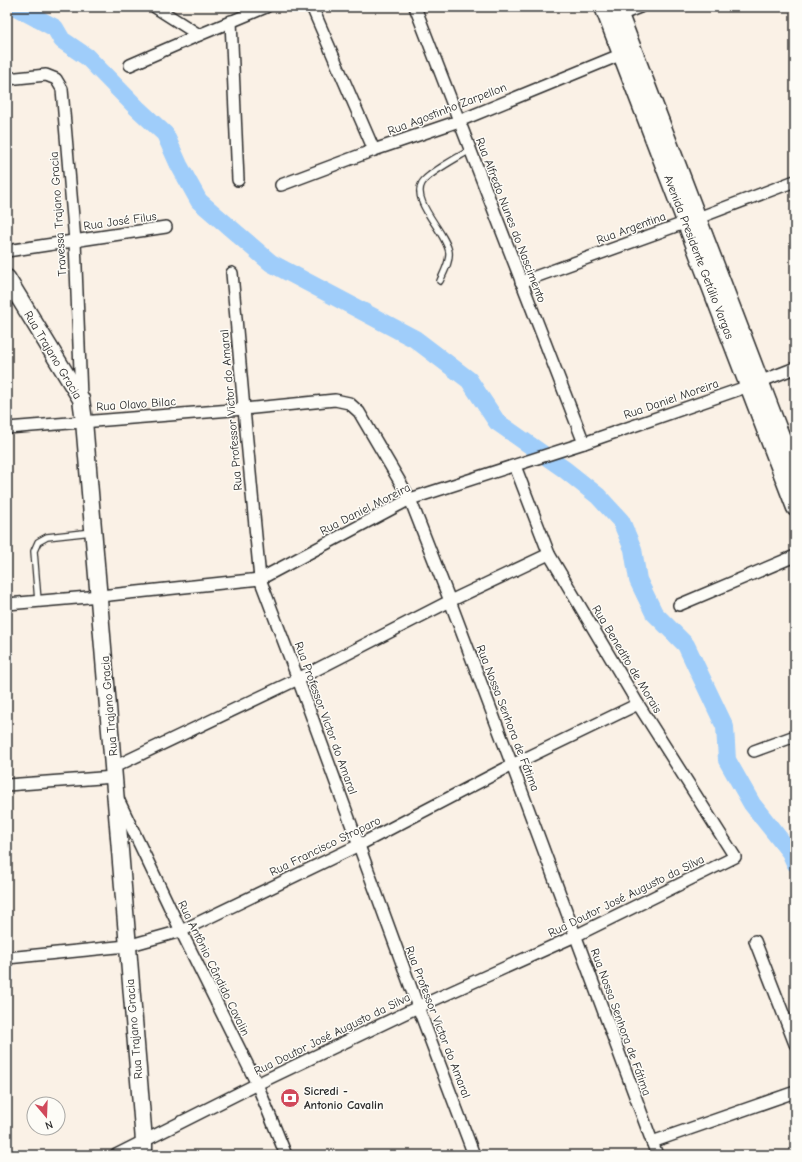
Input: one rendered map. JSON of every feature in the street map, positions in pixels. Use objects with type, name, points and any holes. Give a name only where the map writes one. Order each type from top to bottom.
[{"type":"main road","name":"Avenida Presidente Getúlio Vargas","points":[[603,7],[627,52],[755,384],[795,508]]},
{"type":"main road","name":"Avenida Presidente Getúlio Vargas","points":[[619,11],[627,52]]},
{"type":"main road","name":"Rua Trajano Gracia","points":[[7,278],[81,400],[100,596],[144,1148]]},
{"type":"main road","name":"Avenida Presidente Getúlio Vargas","points":[[755,384],[795,472]]},
{"type":"street","points":[[155,7],[199,35]]},
{"type":"street","points":[[130,65],[266,7]]},
{"type":"street","points":[[312,7],[374,150]]},
{"type":"street","name":"Rua Alfredo Nunes do Nascimento","points":[[415,7],[584,443]]},
{"type":"street","points":[[619,11],[640,7]]},
{"type":"street","points":[[231,21],[238,180]]},
{"type":"street","name":"Rua Agostinho Zarpellon","points":[[281,185],[374,150],[459,121],[627,52]]},
{"type":"street","name":"Travessa Trajano Gracia","points":[[7,79],[46,74],[56,79],[62,89],[75,241],[81,400]]},
{"type":"street","name":"Rua Argentina","points":[[521,282],[795,181]]},
{"type":"street","name":"Rua José Filus","points":[[7,251],[166,227]]},
{"type":"street","name":"Rua Professor Victor do Amaral","points":[[232,273],[260,579],[474,1155]]},
{"type":"street","name":"Rua Daniel Moreira","points":[[7,604],[260,579],[410,499],[584,443],[755,384],[795,368]]},
{"type":"street","name":"Rua Nossa Senhora de Fátima","points":[[244,409],[335,400],[349,403],[359,412],[410,499],[512,765],[657,1155]]},
{"type":"street","name":"Rua Olavo Bilac","points":[[7,428],[244,409]]},
{"type":"street","name":"Rua Benedito de Morais","points":[[515,466],[549,554],[638,704],[735,857]]},
{"type":"street","points":[[7,785],[114,772],[450,601],[549,554]]},
{"type":"street","points":[[678,605],[795,556]]},
{"type":"street","name":"Rua Francisco Stroparo","points":[[7,958],[127,946],[181,931],[358,845],[512,765],[638,704]]},
{"type":"street","points":[[754,751],[795,736]]},
{"type":"street","name":"Rua Antônio Cândido Cavalin","points":[[116,794],[181,931],[257,1084],[286,1155]]},
{"type":"street","name":"Rua Doutor José Augusto da Silva","points":[[116,1155],[144,1148],[257,1084],[418,1007],[575,936],[735,857]]},
{"type":"street","points":[[755,940],[795,1044]]},
{"type":"street","points":[[652,1142],[795,1092]]},
{"type":"lane","points":[[440,281],[448,264],[449,252],[446,242],[421,202],[420,191],[422,184],[429,176],[470,150]]},
{"type":"lane","points":[[38,601],[34,551],[38,542],[47,537],[94,532]]},
{"type":"waterway","points":[[16,7],[55,28],[62,40],[87,57],[165,134],[179,165],[199,201],[271,263],[415,339],[469,380],[497,422],[564,469],[598,496],[621,521],[633,549],[638,580],[654,613],[686,645],[725,727],[727,760],[752,804],[790,852],[795,863]]},
{"type":"place","name":"Sicredi - Antonio Cavalin","points":[[290,1098]]}]
